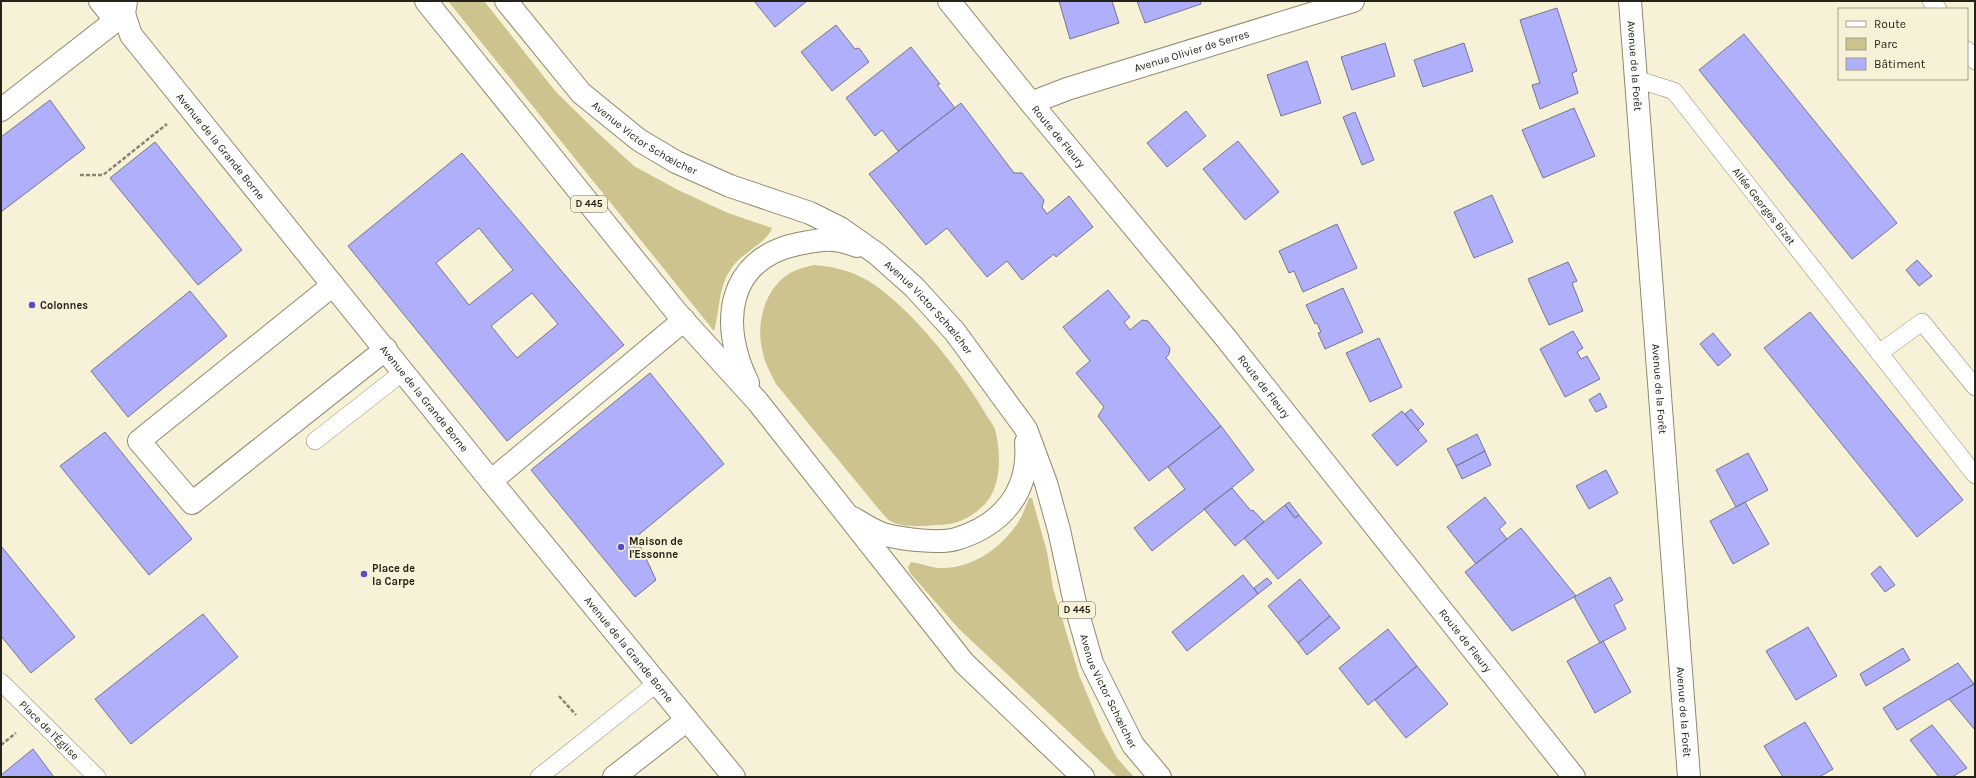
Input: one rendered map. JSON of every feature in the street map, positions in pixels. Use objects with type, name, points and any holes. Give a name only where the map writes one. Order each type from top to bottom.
[{"type":"street","points":[[1,110],[122,12],[100,1]]},
{"type":"street","name":"D 445","points":[[426,1],[684,320],[758,402],[964,663],[1083,777]]},
{"type":"street","name":"Avenue Victor Schœlcher","points":[[506,1],[581,93],[639,140],[676,162],[730,186],[810,213],[840,228],[877,254],[914,287],[955,332],[1026,429],[1046,483],[1059,530],[1075,603],[1092,663],[1133,745],[1160,777]]},
{"type":"street","name":"Route de Fleury","points":[[949,1],[1031,103],[1225,337],[1574,777]]},
{"type":"street","name":"Avenue Olivier de Serres","points":[[1031,103],[1067,89],[1353,1]]},
{"type":"street","name":"Avenue de la Forêt","points":[[1630,1],[1689,777]]},
{"type":"street","name":"Avenue de la Grande Borne","points":[[122,12],[131,35],[333,286],[386,349],[491,481],[734,777]]},
{"type":"street","points":[[758,402],[739,364],[731,333],[733,308],[739,285],[755,264],[775,250],[817,240],[840,240],[877,254]]},
{"type":"street","points":[[333,286],[139,441],[192,503],[386,349]]},
{"type":"street","points":[[491,481],[684,320]]},
{"type":"street","points":[[847,515],[885,535],[923,541],[955,540],[988,526],[1008,509],[1021,486],[1028,460],[1026,429]]},
{"type":"street","points":[[614,777],[687,720]]},
{"type":"lane","points":[[1968,51],[1975,61]]},
{"type":"lane","name":"Allée Georges Bizet","points":[[1636,79],[1674,91],[1975,475]]},
{"type":"lane","points":[[1879,353],[1922,322],[1975,387]]},
{"type":"lane","points":[[315,441],[403,372]]},
{"type":"lane","name":"Place de l'Église","points":[[1,682],[97,777]]},
{"type":"lane","points":[[539,777],[657,683]]},
{"type":"path","points":[[80,175],[103,176],[170,122]]},
{"type":"green space","points":[[448,1],[484,1],[556,92],[634,166],[678,190],[728,213],[772,228],[770,233],[760,243],[737,261],[728,274],[724,282],[720,298],[714,331]]},
{"type":"green space","points":[[814,265],[851,272],[879,288],[896,302],[930,337],[961,376],[993,425],[997,438],[999,458],[999,468],[995,488],[991,497],[985,504],[969,517],[951,524],[926,526],[903,525],[890,521],[776,384],[766,363],[760,339],[760,328],[764,306],[774,287],[781,279],[790,273]]},
{"type":"green space","points":[[1029,498],[1032,498],[1047,552],[1053,588],[1079,675],[1102,730],[1117,758],[1134,777],[1117,777],[959,629],[910,573],[908,567],[911,562],[938,568],[950,568],[974,561],[984,555],[995,548],[1012,531]]},
{"type":"building","points":[[754,1],[807,1],[775,27]]},
{"type":"building","points":[[1059,1],[1112,1],[1119,23],[1070,39]]},
{"type":"building","points":[[1137,1],[1200,1],[1201,4],[1145,23]]},
{"type":"building","points":[[1557,8],[1577,71],[1572,73],[1578,93],[1540,109],[1532,85],[1540,83],[1520,20]]},
{"type":"building","points":[[836,25],[855,49],[859,48],[869,62],[832,91],[801,52]]},
{"type":"building","points":[[1744,34],[1897,223],[1852,259],[1699,70]]},
{"type":"building","points":[[1385,43],[1395,76],[1352,90],[1341,57]]},
{"type":"building","points":[[1464,43],[1473,71],[1423,87],[1414,60]]},
{"type":"building","points":[[911,47],[940,84],[937,85],[955,108],[898,151],[882,130],[875,136],[846,98]]},
{"type":"building","points":[[1307,61],[1321,103],[1281,116],[1267,75]]},
{"type":"building","points":[[50,100],[85,148],[1,212],[1,137]]},
{"type":"building","points":[[961,103],[1014,173],[1022,173],[1044,200],[1042,207],[1047,214],[1069,196],[1093,227],[1056,257],[1054,254],[1022,280],[1007,261],[987,277],[947,228],[926,245],[869,174]]},
{"type":"building","points":[[1574,108],[1595,156],[1543,178],[1522,130]]},
{"type":"building","points":[[1186,111],[1206,136],[1167,167],[1147,143]]},
{"type":"building","points":[[1355,112],[1374,160],[1362,165],[1343,117]]},
{"type":"building","points":[[1238,141],[1279,192],[1245,220],[1203,169]]},
{"type":"building","points":[[155,142],[242,250],[198,285],[110,178]]},
{"type":"building","points":[[462,153],[624,345],[507,441],[348,246]],"holes":[[[479,228],[513,270],[469,305],[436,263]],[[532,293],[558,324],[517,358],[491,326]]]},
{"type":"building","points":[[1492,195],[1513,242],[1474,258],[1454,212]]},
{"type":"building","points":[[1337,224],[1357,268],[1303,292],[1294,271],[1289,273],[1279,251]]},
{"type":"building","points":[[1917,260],[1932,276],[1919,286],[1906,270]]},
{"type":"building","points":[[1568,262],[1577,281],[1572,283],[1583,311],[1549,325],[1528,279]]},
{"type":"building","points":[[1343,288],[1363,332],[1325,349],[1318,333],[1321,332],[1317,323],[1315,324],[1306,305]]},
{"type":"building","points":[[1108,290],[1130,317],[1124,322],[1130,330],[1142,320],[1148,321],[1170,348],[1169,354],[1166,358],[1221,426],[1149,481],[1098,416],[1104,407],[1076,373],[1090,361],[1063,327]]},
{"type":"building","points":[[190,291],[227,336],[128,417],[91,371]]},
{"type":"building","points":[[1810,312],[1963,500],[1917,537],[1764,348]]},
{"type":"building","points":[[1573,331],[1583,348],[1577,352],[1581,359],[1587,356],[1600,379],[1565,397],[1540,349]]},
{"type":"building","points":[[1713,333],[1731,355],[1718,366],[1700,344]]},
{"type":"building","points":[[1379,338],[1402,387],[1370,402],[1346,353]]},
{"type":"building","points":[[650,373],[724,464],[636,537],[656,580],[635,597],[531,470]]},
{"type":"building","points":[[1600,393],[1607,407],[1596,412],[1589,400]]},
{"type":"building","points":[[1411,409],[1424,424],[1418,430],[1405,414]]},
{"type":"building","points":[[1402,411],[1427,441],[1397,466],[1372,435]]},
{"type":"building","points":[[1221,426],[1254,470],[1152,551],[1134,528],[1185,489],[1168,467]]},
{"type":"building","points":[[105,432],[192,539],[149,575],[60,466]]},
{"type":"building","points":[[1477,434],[1485,451],[1456,466],[1447,449]]},
{"type":"building","points":[[1485,451],[1491,465],[1462,479],[1456,466]]},
{"type":"building","points":[[1748,453],[1768,490],[1736,507],[1716,470]]},
{"type":"building","points":[[1606,470],[1618,493],[1589,509],[1576,486]]},
{"type":"building","points":[[1232,488],[1251,511],[1253,510],[1264,522],[1235,546],[1204,509]]},
{"type":"building","points":[[1485,497],[1506,523],[1499,529],[1507,539],[1476,564],[1447,527]]},
{"type":"building","points":[[1289,502],[1299,515],[1295,518],[1285,505]]},
{"type":"building","points":[[1745,502],[1769,544],[1733,564],[1710,521]]},
{"type":"building","points":[[1285,505],[1295,518],[1299,515],[1322,543],[1278,579],[1244,538]]},
{"type":"building","points":[[1521,528],[1576,596],[1512,631],[1465,572]]},
{"type":"building","points":[[1,546],[75,637],[31,673],[1,636]]},
{"type":"building","points":[[1880,566],[1895,585],[1885,592],[1871,574]]},
{"type":"building","points":[[1243,575],[1258,594],[1187,651],[1172,632]]},
{"type":"building","points":[[1610,577],[1623,600],[1614,605],[1626,629],[1600,643],[1574,597]]},
{"type":"building","points":[[1267,578],[1272,583],[1258,594],[1254,588]]},
{"type":"building","points":[[1300,579],[1330,616],[1298,643],[1268,606]]},
{"type":"building","points":[[203,614],[238,657],[131,744],[95,699]]},
{"type":"building","points":[[1330,616],[1340,628],[1307,655],[1298,643]]},
{"type":"building","points":[[1808,627],[1837,676],[1796,700],[1766,651]]},
{"type":"building","points":[[1388,629],[1417,666],[1368,705],[1339,668]]},
{"type":"building","points":[[1603,641],[1631,692],[1595,713],[1567,661]]},
{"type":"building","points":[[1903,648],[1910,660],[1866,686],[1860,674]]},
{"type":"building","points":[[1958,663],[1974,684],[1897,730],[1883,708]]},
{"type":"building","points":[[1417,666],[1448,704],[1406,738],[1375,700]]},
{"type":"building","points":[[1974,684],[1975,685],[1975,730],[1949,699]]},
{"type":"building","points":[[1805,722],[1833,769],[1819,777],[1783,777],[1764,746]]},
{"type":"building","points":[[1932,725],[1967,768],[1952,777],[1939,777],[1910,740]]},
{"type":"building","points":[[33,749],[54,777],[1,777],[1,775]]},
{"type":"place","name":"Colonnes","points":[[32,305]]},
{"type":"place","name":"Maison de l'Essonne","points":[[621,547]]},
{"type":"place","name":"Place de la Carpe","points":[[364,574]]}]
